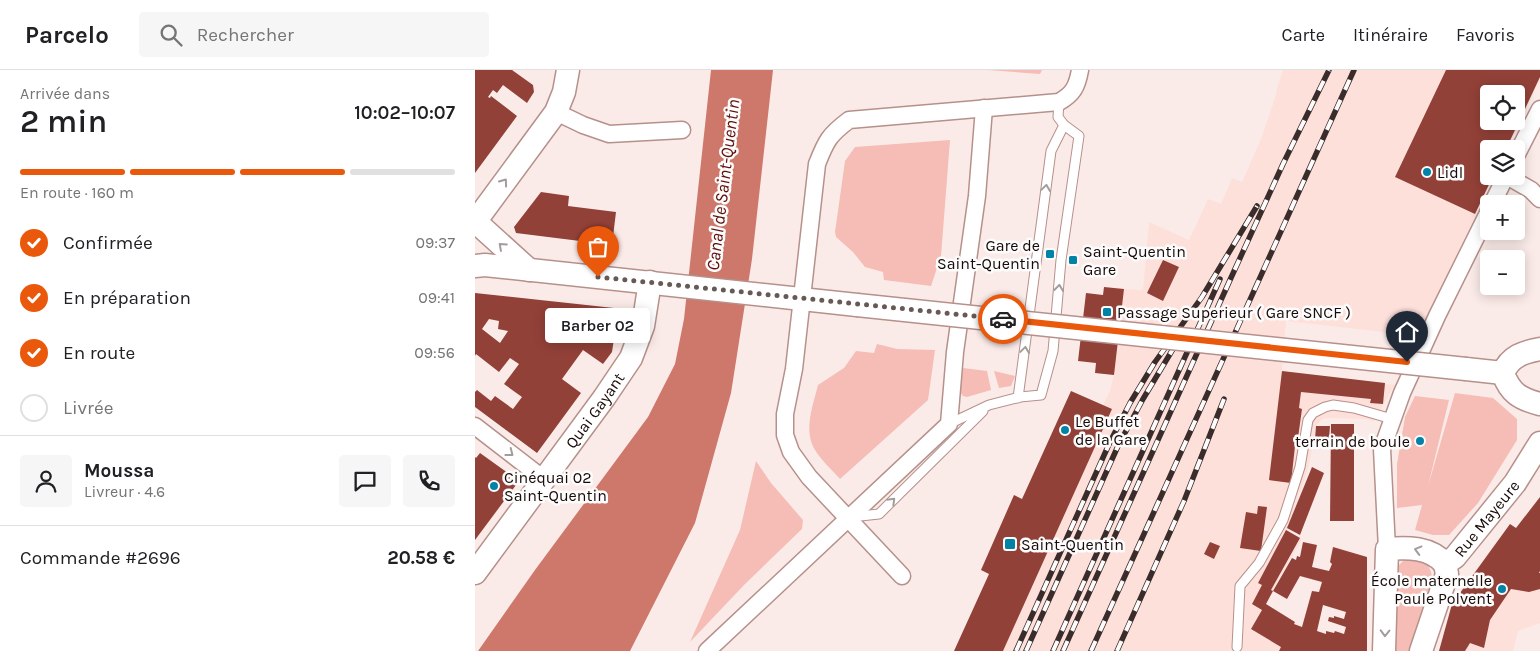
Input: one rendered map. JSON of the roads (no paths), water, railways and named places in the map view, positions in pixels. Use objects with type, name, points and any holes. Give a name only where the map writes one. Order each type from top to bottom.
[{"type":"main road","points":[[529,270],[475,222],[556,112],[564,92],[568,70]]},
{"type":"main road","points":[[478,263],[529,270],[1503,373]]},
{"type":"main road","name":"Quai Gayant","points":[[475,573],[605,398],[631,358],[658,283]]},
{"type":"main road","points":[[1540,349],[1523,353],[1511,360],[1503,373],[1514,393],[1529,401],[1540,404]]},
{"type":"main road","name":"Rue Mayeure","points":[[1445,564],[1455,557],[1515,483],[1540,443]]},
{"type":"main road","points":[[1384,651],[1387,549],[1408,547],[1438,556],[1445,564],[1447,574],[1421,651]]},
{"type":"street","points":[[902,576],[849,517],[809,477],[791,452],[785,435],[785,414],[794,369],[803,299],[817,164],[826,142],[835,131],[849,120],[1059,102],[1069,96],[1077,84],[1080,70]]},
{"type":"street","points":[[707,651],[949,424],[955,352],[981,159],[984,108]]},
{"type":"street","points":[[1524,140],[1540,109]]},
{"type":"street","points":[[556,112],[583,126],[609,134],[682,130]]},
{"type":"street","points":[[1522,185],[1531,190],[1540,199]]},
{"type":"street","points":[[1387,549],[1381,448],[1402,393],[1480,229]]},
{"type":"street","points":[[475,426],[545,480]]},
{"type":"lane","points":[[949,424],[989,405],[1041,395],[1053,350],[1061,260],[1079,136],[1057,117],[1059,102]]},
{"type":"lane","points":[[1018,398],[1051,151],[1064,125]]},
{"type":"lane","points":[[849,517],[879,514],[989,405]]},
{"type":"lane","points":[[1237,647],[1240,586],[1259,563],[1283,520],[1300,467],[1308,420],[1313,413],[1333,405],[1354,408],[1393,419]]},
{"type":"water","name":"Canal de Saint-Quentin","points":[[711,70],[773,70],[752,259],[731,393],[695,523],[630,651],[478,651],[648,417],[675,364],[684,319]]},
{"type":"railway","points":[[1063,651],[1283,164],[1329,70]]},
{"type":"railway","points":[[1091,651],[1354,70]]},
{"type":"railway","points":[[1016,651],[1110,442],[1130,403],[1155,362],[1202,297],[1257,206]]},
{"type":"railway","points":[[1053,651],[1220,279]]},
{"type":"railway","points":[[1026,651],[1118,446],[1176,344]]},
{"type":"railway","points":[[1117,651],[1184,501],[1224,399]]},
{"type":"place","name":"Lidl","points":[[1427,172]]},
{"type":"place","name":"Gare de Saint-Quentin","points":[[1050,254]]},
{"type":"place","name":"Saint-Quentin Gare","points":[[1073,260]]},
{"type":"place","name":"Barber 02","points":[[598,277]]},
{"type":"place","name":"Passage Superieur ( Gare SNCF )","points":[[1107,312]]},
{"type":"place","name":"Le Buffet de la Gare","points":[[1065,430]]},
{"type":"place","name":"terrain de boule","points":[[1420,441]]},
{"type":"place","name":"Cinéquai 02 Saint-Quentin","points":[[494,486]]},
{"type":"place","name":"Saint-Quentin","points":[[1010,544]]},
{"type":"place","name":"École maternelle Paule Polvent","points":[[1502,589]]}]
